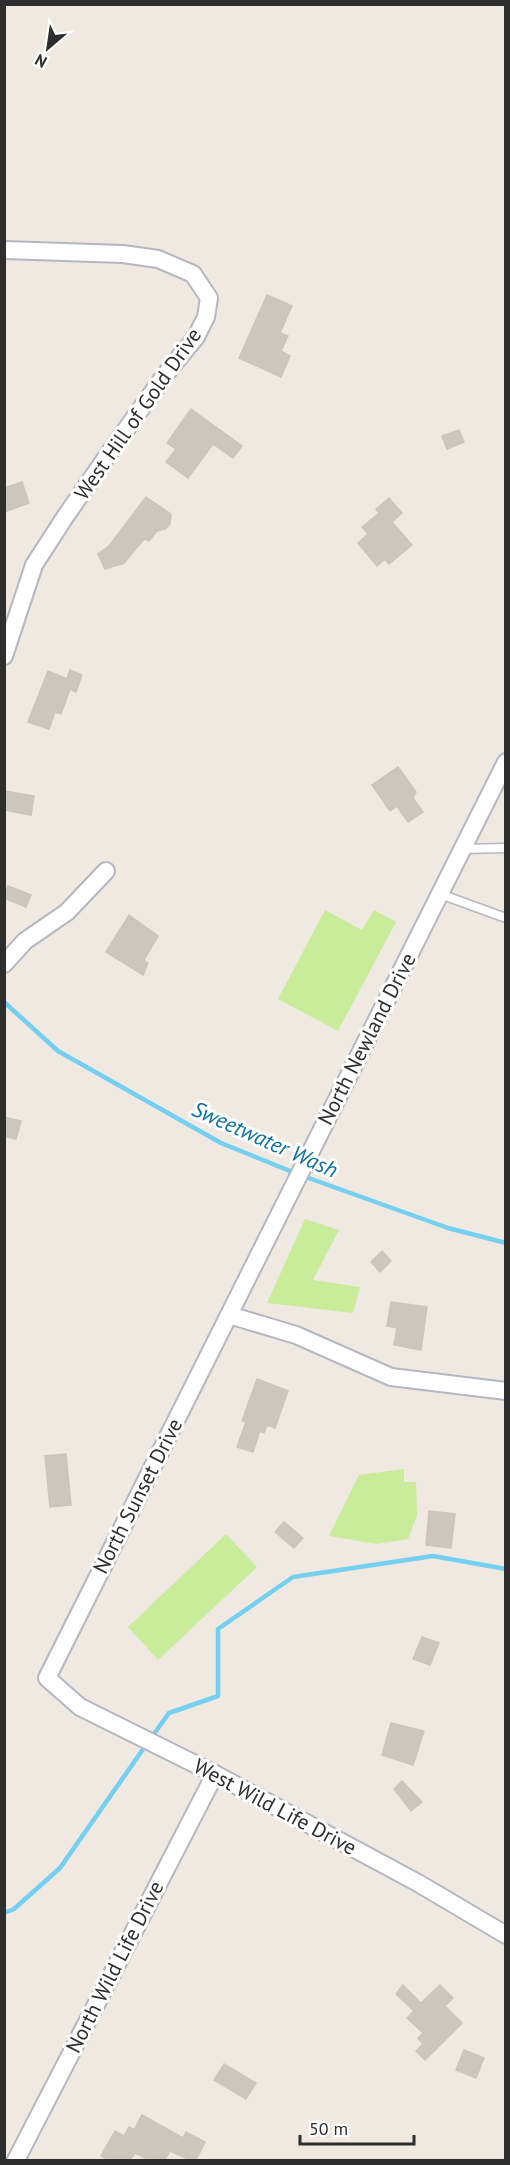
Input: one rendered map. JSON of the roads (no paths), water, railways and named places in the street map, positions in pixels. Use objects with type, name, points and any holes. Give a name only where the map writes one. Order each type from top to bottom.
[{"type":"street","name":"West Hill of Gold Drive","points":[[4,250],[123,254],[158,259],[193,274],[209,298],[206,317],[196,337],[165,375],[110,452],[64,517],[34,565],[4,656]]},
{"type":"street","name":"North Newland Drive","points":[[229,1315],[506,762]]},
{"type":"street","points":[[4,964],[25,941],[67,912],[106,871]]},
{"type":"street","points":[[229,1315],[296,1335],[391,1377],[506,1391]]},
{"type":"street","name":"North Sunset Drive","points":[[47,1678],[229,1315]]},
{"type":"street","name":"West Wild Life Drive","points":[[47,1678],[80,1707],[215,1774],[418,1883],[506,1935]]},
{"type":"street","name":"North Wild Life Drive","points":[[15,2160],[215,1774]]},
{"type":"lane","points":[[462,849],[506,848]]},
{"type":"lane","points":[[440,894],[506,918]]},
{"type":"waterway","name":"Sweetwater Wash","points":[[4,1002],[58,1051],[221,1143],[295,1173]]},
{"type":"waterway","name":"Sweetwater Wash","points":[[303,1176],[448,1228],[506,1243]]},
{"type":"waterway","points":[[151,1738],[169,1713],[218,1696],[218,1629],[293,1577],[433,1556],[506,1569]]},
{"type":"waterway","points":[[4,1913],[14,1909],[60,1868],[146,1745]]}]
